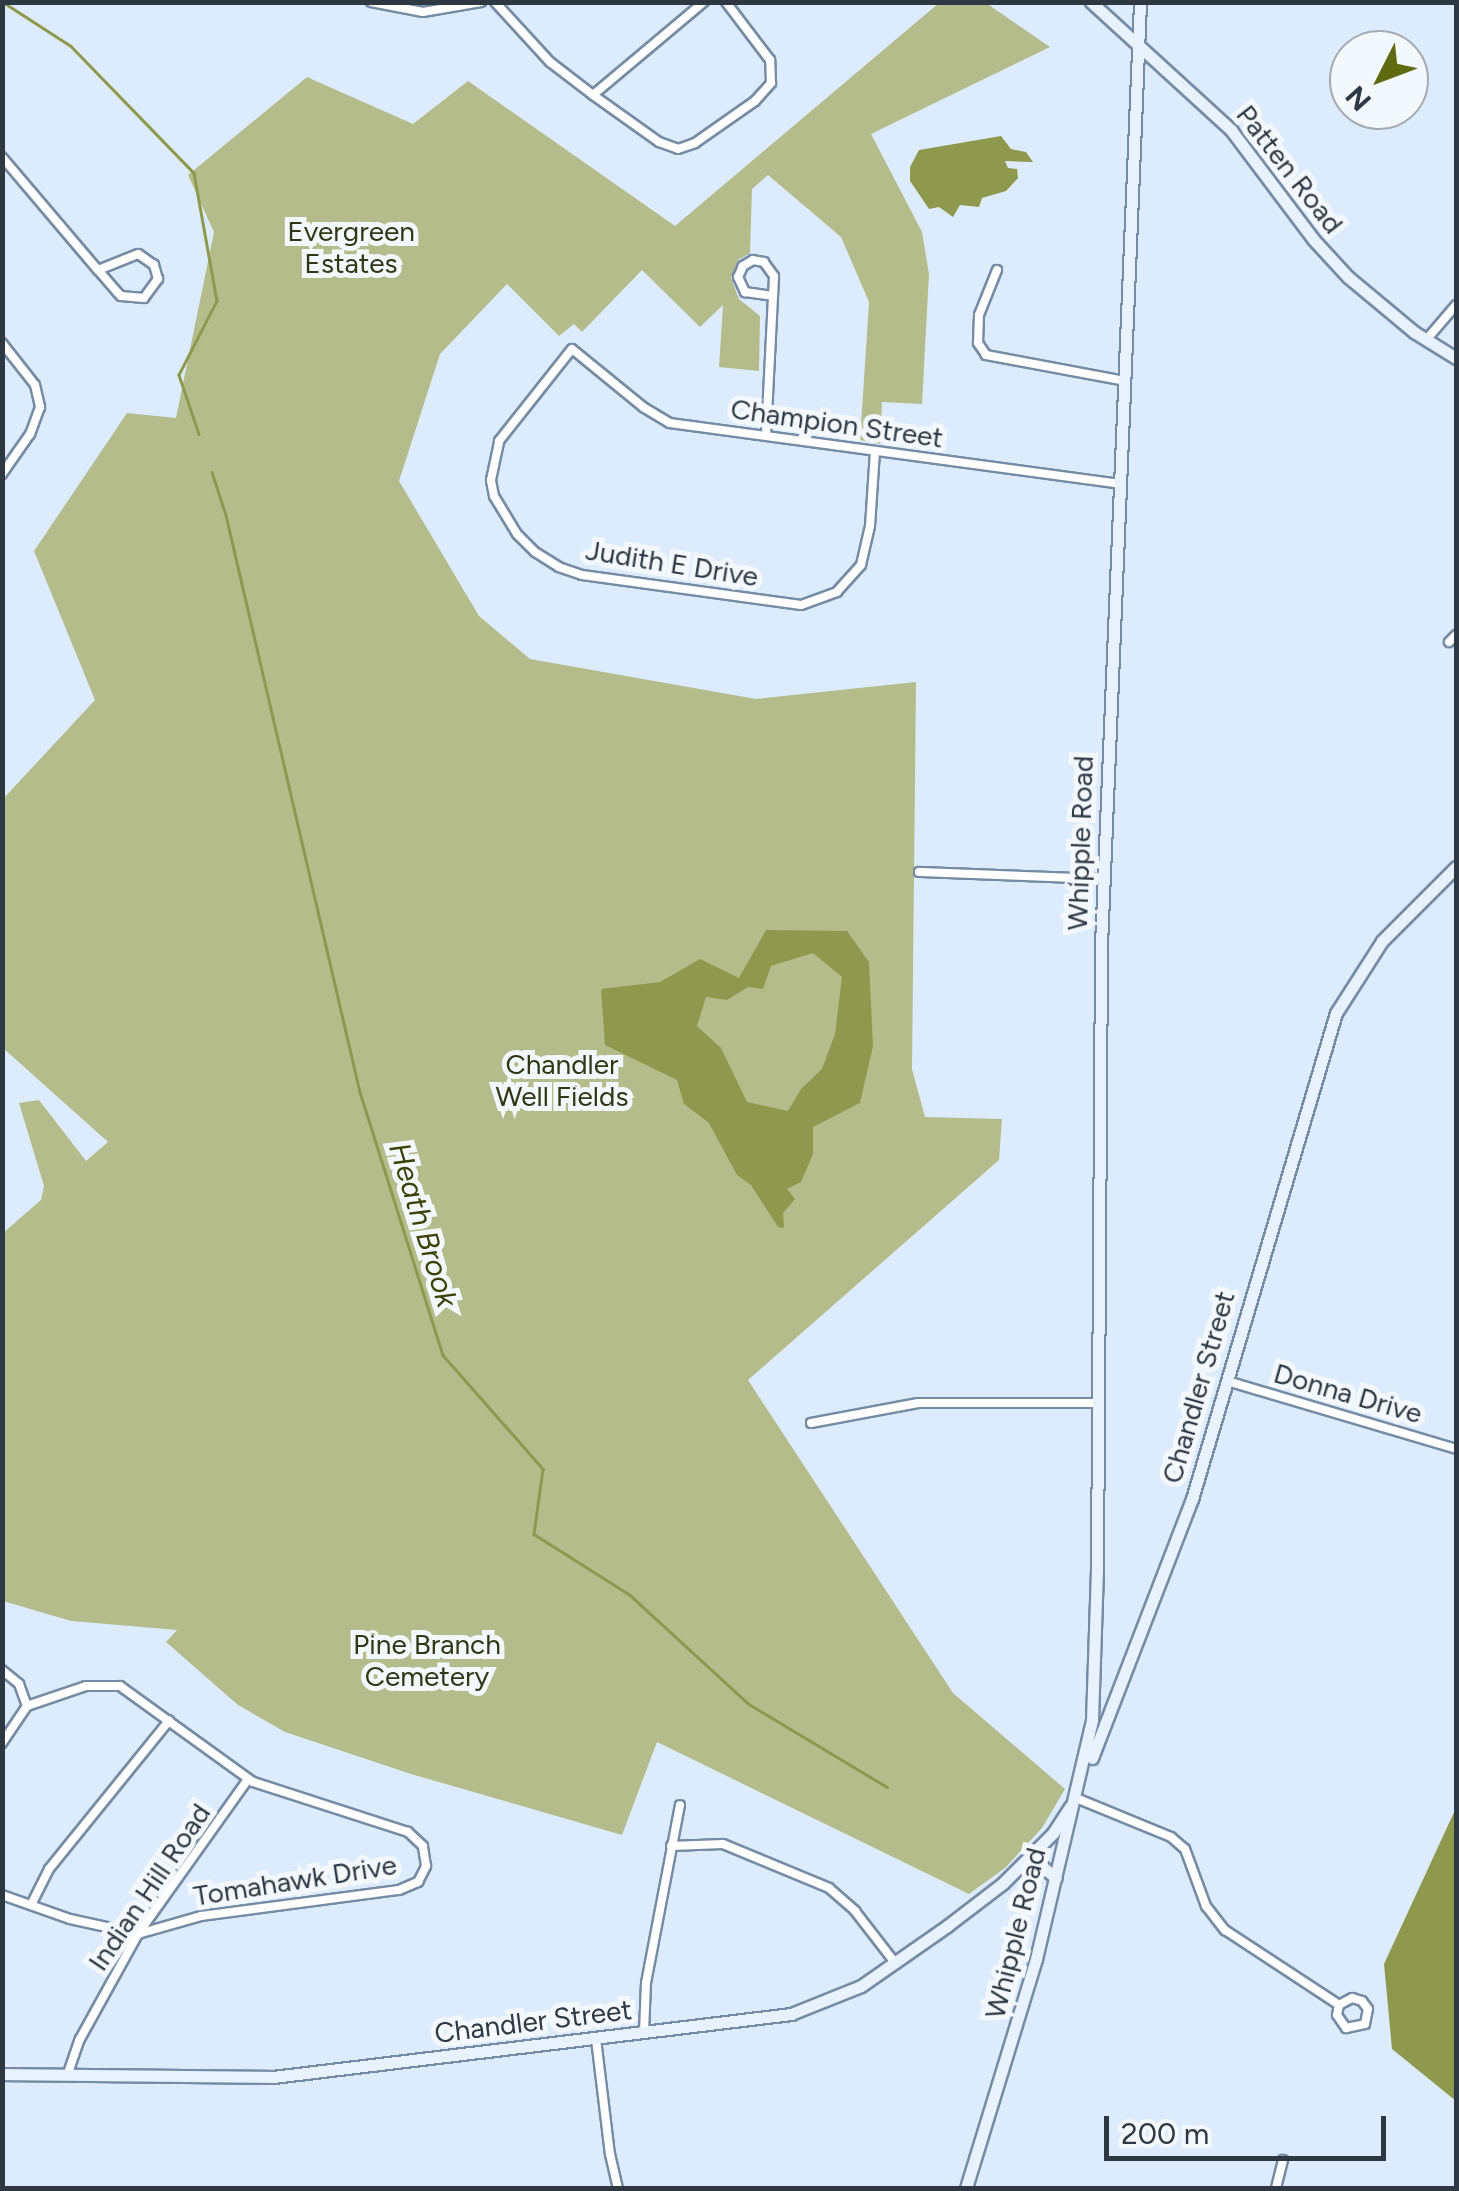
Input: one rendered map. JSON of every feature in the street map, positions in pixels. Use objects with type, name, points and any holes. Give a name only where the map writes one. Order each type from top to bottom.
[{"type":"main road","name":"Patten Road","points":[[1091,2],[1137,49],[1232,130],[1313,239],[1348,277],[1426,340],[1456,358]]},
{"type":"main road","name":"Whipple Road","points":[[966,2188],[1013,2043],[1056,1878],[1088,1747],[1093,1685],[1104,879],[1140,2]]},
{"type":"main road","name":"Chandler Street","points":[[2,2074],[273,2077],[790,2014],[842,1996],[896,1964],[1022,1864],[1052,1833],[1076,1798],[1166,1573],[1336,1013],[1366,962],[1456,866]]},
{"type":"main road","points":[[1093,1685],[1107,1691],[1120,1690]]},
{"type":"main road","points":[[1022,1864],[1038,1863],[1056,1878]]},
{"type":"street","points":[[371,2],[423,12],[480,2]]},
{"type":"street","points":[[495,2],[550,62],[659,142],[678,149],[694,144],[768,90],[772,66],[726,2]]},
{"type":"street","points":[[593,96],[704,2]]},
{"type":"street","points":[[2,157],[98,270],[130,300],[148,296],[158,279],[151,261],[138,254],[98,270]]},
{"type":"street","points":[[766,435],[773,296],[769,266],[759,260],[743,266],[739,282],[746,292],[773,296]]},
{"type":"street","points":[[997,270],[979,315],[978,342],[986,355],[1125,380]]},
{"type":"street","points":[[1426,340],[1456,305]]},
{"type":"street","points":[[2,343],[36,386],[40,407],[30,434],[2,474]]},
{"type":"street","name":"Champion Street","points":[[572,349],[657,418],[687,426],[1120,484]]},
{"type":"street","name":"Judith E Drive","points":[[572,349],[499,441],[491,480],[505,517],[526,543],[559,567],[582,575],[801,605],[820,600],[849,582],[862,565],[870,526],[875,451]]},
{"type":"street","points":[[920,872],[1104,879]]},
{"type":"street","name":"Donna Drive","points":[[1227,1381],[1456,1449]]},
{"type":"street","points":[[811,1422],[935,1402],[1099,1403]]},
{"type":"street","points":[[2,1670],[19,1684],[27,1706],[2,1743]]},
{"type":"street","name":"Tomahawk Drive","points":[[27,1706],[86,1686],[113,1684],[248,1780],[408,1832],[423,1846],[424,1875],[416,1884],[399,1890],[201,1916],[138,1934]]},
{"type":"street","points":[[31,1905],[49,1869],[170,1721]]},
{"type":"street","name":"Indian Hill Road","points":[[67,2076],[80,2039],[138,1934],[248,1780]]},
{"type":"street","points":[[1076,1798],[1171,1837],[1192,1862],[1206,1906],[1225,1930],[1340,2005]]},
{"type":"street","points":[[644,2033],[646,1983],[680,1805]]},
{"type":"street","points":[[671,1846],[723,1844],[829,1888],[855,1911],[896,1964]]},
{"type":"street","points":[[2,1895],[138,1934]]},
{"type":"street","points":[[1352,1998],[1362,2001],[1368,2009],[1365,2024],[1351,2030],[1341,2025],[1340,2005],[1352,1998]]},
{"type":"street","points":[[596,2039],[618,2188]]},
{"type":"street","points":[[1276,2188],[1283,2160]]},
{"type":"green space","name":"Chandler Well Fields","points":[[939,3],[986,3],[1050,47],[871,134],[922,232],[929,274],[922,404],[882,402],[880,444],[860,440],[869,302],[841,237],[768,175],[752,189],[750,253],[738,260],[731,278],[739,299],[760,316],[759,371],[719,367],[723,305],[700,327],[642,270],[582,332],[574,324],[559,336],[507,284],[440,354],[399,481],[479,616],[530,659],[756,699],[916,682],[912,1069],[925,1117],[1002,1119],[999,1160],[748,1380],[953,1693],[1065,1789],[1042,1828],[1005,1868],[969,1894],[657,1742],[622,1835],[411,1774],[285,1732],[238,1705],[166,1642],[177,1630],[71,1621],[3,1601],[3,1233],[41,1200],[44,1186],[19,1103],[39,1100],[86,1161],[108,1142],[3,1048],[3,799],[95,700],[34,551],[127,413],[176,418],[214,232],[188,175],[307,77],[413,124],[468,81],[675,226]]},
{"type":"shaded area","points":[[1001,136],[1011,149],[1026,152],[1033,162],[1005,161],[1008,168],[1017,169],[1018,178],[1006,191],[982,198],[979,207],[960,205],[953,217],[939,207],[929,209],[910,181],[910,167],[919,150]]},
{"type":"shaded area","points":[[766,930],[847,931],[869,962],[873,1046],[860,1103],[813,1127],[813,1154],[801,1182],[787,1189],[795,1199],[783,1213],[784,1228],[778,1227],[751,1185],[737,1175],[709,1123],[684,1104],[677,1080],[605,1045],[601,989],[660,982],[700,959],[739,978]],"holes":[[[813,953],[842,977],[835,1034],[822,1069],[801,1089],[788,1111],[747,1102],[721,1048],[697,1026],[706,997],[727,1000],[748,987],[763,989],[771,966]]]},
{"type":"shaded area","points":[[1456,1808],[1456,2101],[1392,2049],[1384,1964]]},
{"type":"waterway","name":"Heath Brook","points":[[3,2],[71,46],[194,173],[217,301],[179,375],[199,434]]},
{"type":"waterway","name":"Heath Brook","points":[[212,472],[226,515],[360,1092],[443,1355],[543,1469],[534,1534],[630,1595],[749,1704],[887,1787]]},
{"type":"park label","name":"Evergreen Estates","points":[[351,247]]},
{"type":"park label","name":"Pine Branch Cemetery","points":[[427,1660]]}]
